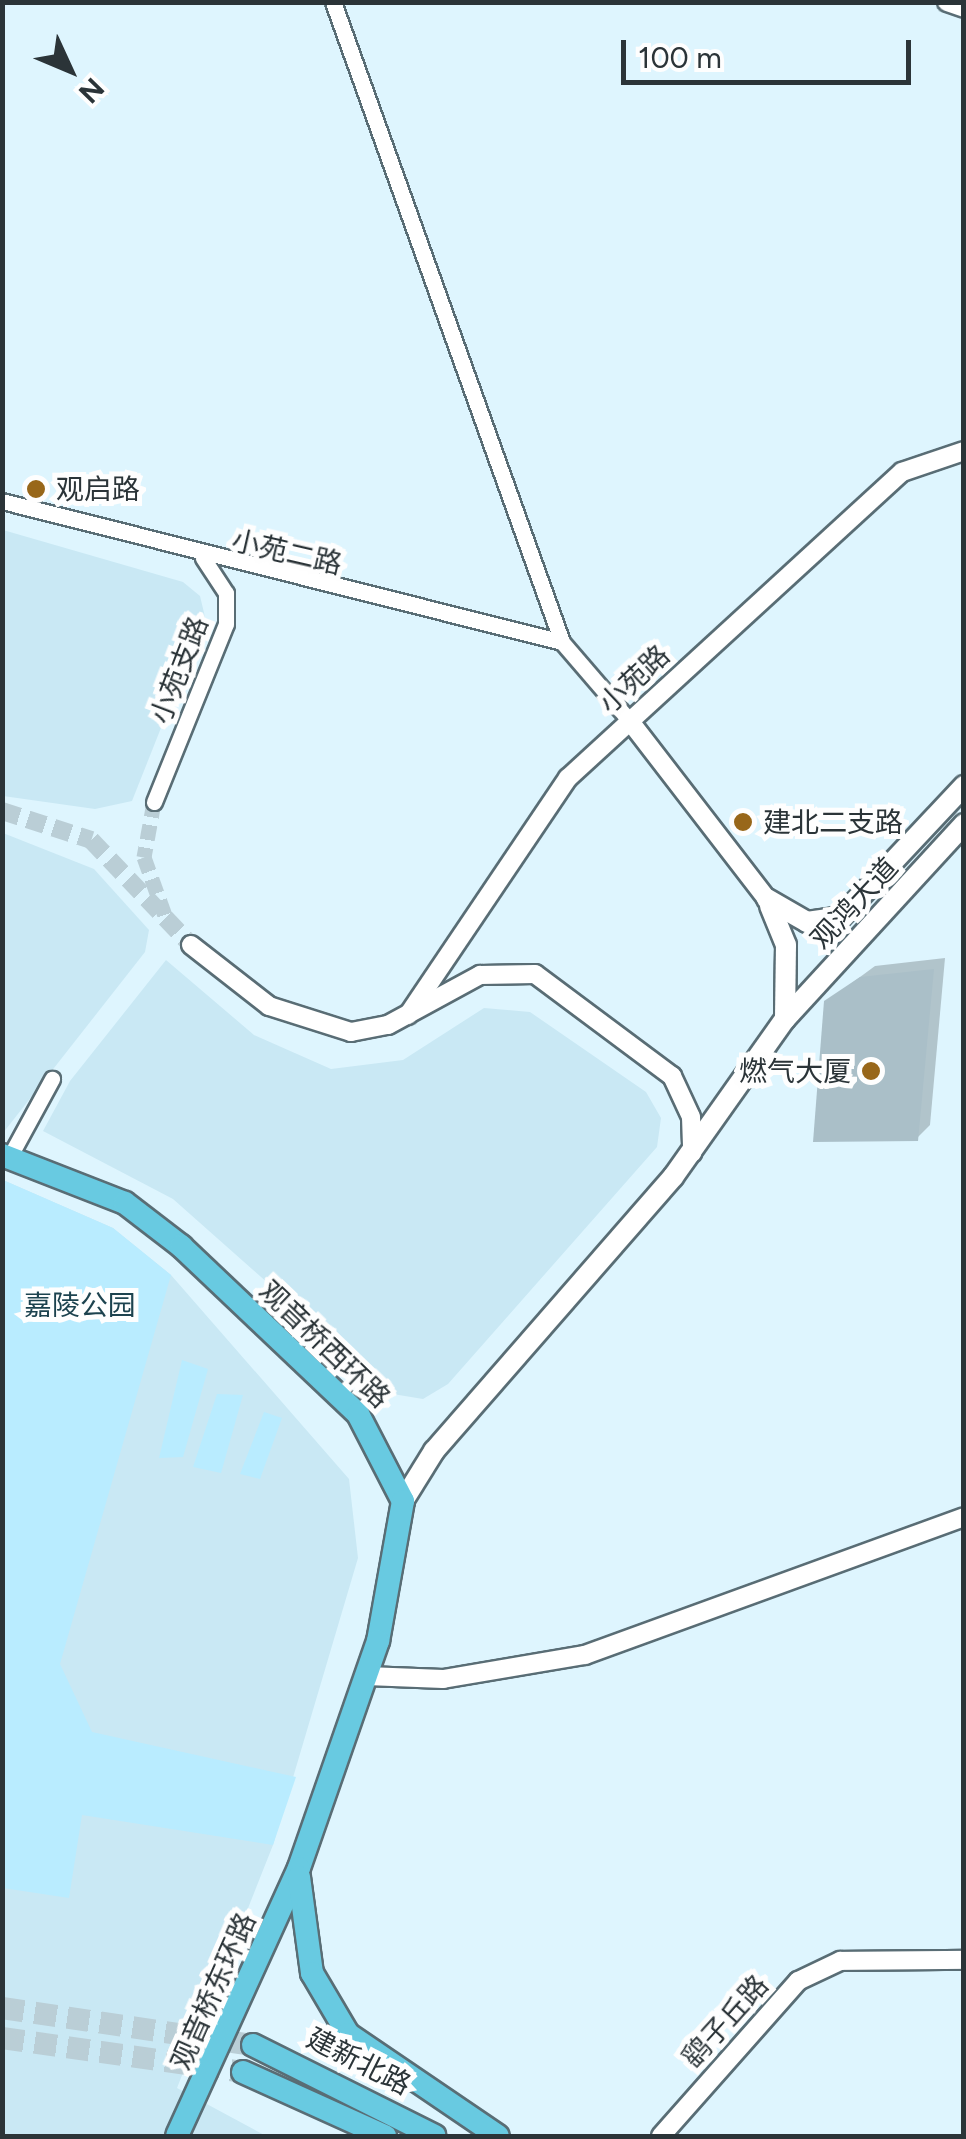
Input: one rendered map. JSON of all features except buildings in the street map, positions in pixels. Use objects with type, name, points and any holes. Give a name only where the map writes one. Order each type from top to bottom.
[{"type":"main road","name":"观鸿大道","points":[[767,900],[807,922],[840,917],[964,786]]},
{"type":"main road","name":"观鸿大道","points":[[785,1018],[964,824]]},
{"type":"main road","points":[[498,2136],[348,2034],[312,1973],[299,1868],[366,1676],[402,1501],[434,1451],[692,1154],[785,1018],[786,945],[767,900]]},
{"type":"main road","name":"观音桥西环路","points":[[6,1156],[125,1203],[181,1246],[358,1414],[402,1501]]},
{"type":"main road","name":"观音桥东环路","points":[[177,2136],[299,1868]]},
{"type":"main road","name":"建新北路","points":[[253,2044],[435,2136]]},
{"type":"main road","name":"建新北路","points":[[243,2072],[385,2136]]},
{"type":"street","points":[[332,2],[562,642],[629,720],[767,900]]},
{"type":"street","points":[[946,2],[964,8]]},
{"type":"street","name":"小苑路","points":[[408,1015],[441,977],[546,802],[629,720],[902,472],[964,451]]},
{"type":"street","name":"小苑二路","points":[[2,500],[204,558],[562,642]]},
{"type":"street","name":"小苑支路","points":[[154,802],[226,624],[226,592],[204,558]]},
{"type":"street","points":[[191,945],[252,995],[312,1024],[370,1031],[495,971],[551,981],[672,1076],[692,1117],[692,1154]]},
{"type":"street","points":[[6,1156],[52,1079]]},
{"type":"street","points":[[366,1676],[443,1679],[585,1655],[964,1517]]},
{"type":"street","name":"鹞子丘路","points":[[661,2136],[798,1981],[840,1962],[964,1960]]},
{"type":"shaded area","points":[[3,530],[183,582],[200,596],[205,617],[132,801],[95,809],[3,796]]},
{"type":"shaded area","points":[[3,833],[94,869],[149,930],[145,952],[3,1133]]},
{"type":"shaded area","points":[[166,960],[254,1035],[331,1069],[403,1060],[484,1008],[530,1012],[646,1092],[661,1118],[657,1147],[448,1384],[423,1399],[393,1394],[173,1199],[43,1131],[70,1081]]},
{"type":"shaded area","points":[[3,1180],[113,1228],[171,1275],[349,1479],[358,1558],[273,1845],[177,2088],[266,2136],[3,2136]]},
{"type":"green space","name":"嘉陵公园","points":[[3,1180],[113,1228],[171,1275],[60,1664],[92,1732],[296,1777],[273,1845],[82,1815],[69,1898],[3,1888]]},
{"type":"green space","points":[[182,1360],[208,1369],[183,1457],[159,1458]]},
{"type":"green space","points":[[217,1394],[243,1395],[221,1473],[193,1467]]},
{"type":"green space","points":[[264,1412],[282,1418],[260,1479],[240,1474]]},
{"type":"tunnel","points":[[154,802],[144,857],[166,918]]},
{"type":"tunnel","points":[[2,811],[91,840],[191,945]]},
{"type":"tunnel","points":[[2,2008],[253,2045]]},
{"type":"tunnel","points":[[2,2038],[243,2072]]},
{"type":"place","name":"观启路","points":[[36,489]]},
{"type":"place","name":"建北二支路","points":[[743,822]]},
{"type":"place","name":"燃气大厦","points":[[871,1071]]}]
